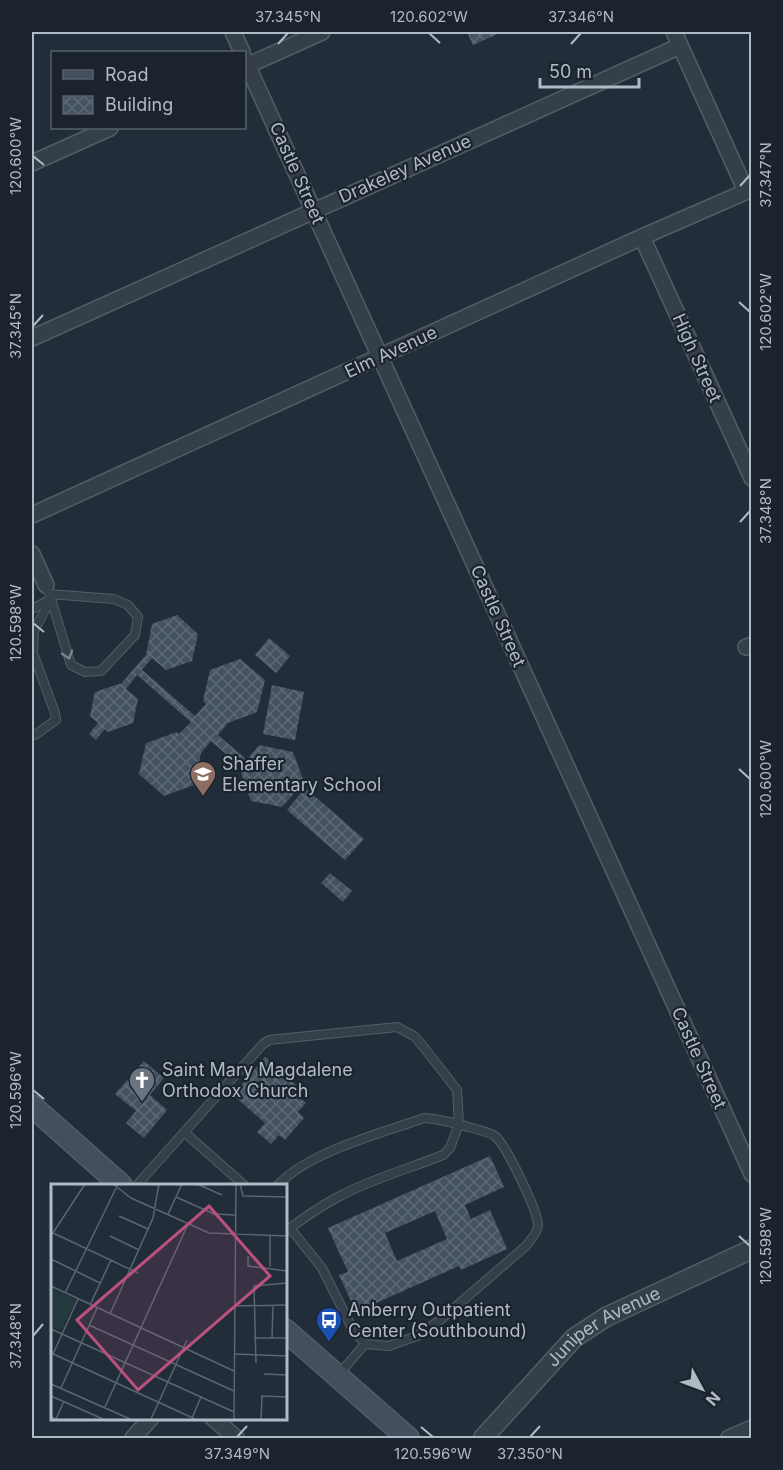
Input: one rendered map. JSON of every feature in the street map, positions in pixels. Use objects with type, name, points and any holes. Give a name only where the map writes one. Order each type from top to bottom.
[{"type":"main road","points":[[32,1106],[120,1184]]},
{"type":"main road","points":[[286,1331],[408,1438]]},
{"type":"street","name":"Castle Street","points":[[232,32],[241,51]]},
{"type":"street","points":[[246,60],[322,32]]},
{"type":"street","points":[[677,39],[749,190]]},
{"type":"street","name":"Drakeley Avenue","points":[[32,338],[314,210],[677,39]]},
{"type":"street","name":"Castle Street","points":[[246,62],[752,1174]]},
{"type":"street","points":[[32,163],[108,129]]},
{"type":"street","name":"Elm Avenue","points":[[32,515],[749,190]]},
{"type":"street","name":"High Street","points":[[642,237],[752,478]]},
{"type":"street","points":[[32,554],[48,593]]},
{"type":"street","name":"Juniper Avenue","points":[[483,1438],[574,1338],[606,1317],[752,1249]]},
{"type":"street","points":[[133,1438],[151,1419]]},
{"type":"street","points":[[214,1419],[236,1438]]},
{"type":"street","points":[[729,1438],[752,1428]]},
{"type":"lane","points":[[48,593],[114,599],[128,605],[138,617],[135,635],[101,671],[85,672],[71,665],[48,593]]},
{"type":"lane","points":[[32,609],[48,593]]},
{"type":"lane","points":[[32,735],[56,720],[33,653],[34,631],[48,593]]},
{"type":"lane","points":[[138,1184],[259,1048],[269,1040],[396,1027],[414,1036],[457,1090],[459,1124],[450,1148],[443,1155],[379,1178],[338,1196],[287,1228],[322,1268],[352,1328],[365,1344],[389,1347],[417,1336],[460,1303],[526,1246],[536,1233],[538,1224],[530,1200],[510,1157],[495,1136],[459,1124],[434,1119],[424,1118],[319,1157],[287,1176],[279,1184]]},
{"type":"lane","points":[[184,1132],[243,1184]]},
{"type":"lane","points":[[337,1376],[365,1344]]},
{"type":"building","points":[[467,32],[502,32],[473,45]]},
{"type":"building","points":[[177,615],[198,634],[192,661],[166,670],[152,658],[142,670],[195,716],[206,704],[203,701],[210,670],[240,659],[265,680],[257,712],[228,723],[218,735],[247,760],[259,745],[293,752],[304,782],[282,807],[251,801],[240,770],[242,768],[211,741],[201,753],[194,785],[164,796],[139,774],[146,743],[177,732],[179,734],[191,722],[137,675],[126,689],[138,699],[133,723],[108,732],[105,729],[96,740],[89,734],[98,723],[90,716],[95,692],[121,684],[146,655],[152,624]]},
{"type":"building","points":[[269,638],[290,656],[276,673],[255,655]]},
{"type":"building","points":[[272,685],[304,692],[295,740],[263,734]]},
{"type":"building","points":[[305,788],[364,839],[345,860],[287,810]]},
{"type":"building","points":[[330,873],[352,891],[343,902],[321,883]]},
{"type":"building","points":[[265,1057],[297,1086],[292,1091],[306,1103],[298,1112],[304,1118],[285,1140],[279,1135],[271,1144],[257,1132],[265,1123],[233,1095]]},
{"type":"building","name":"Saint Mary Magdalene Orthodox Church","points":[[144,1061],[164,1078],[150,1095],[167,1110],[144,1138],[126,1123],[136,1111],[115,1094]]},
{"type":"building","points":[[490,1156],[504,1187],[465,1205],[471,1219],[490,1210],[507,1249],[461,1270],[459,1266],[356,1312],[339,1275],[348,1272],[328,1228]],"holes":[[[435,1211],[447,1239],[397,1261],[385,1233]]]},
{"type":"place","name":"Shaffer Elementary School","points":[[203,797]]},
{"type":"place","name":"Saint Mary Magdalene Orthodox Church","points":[[142,1103]]},
{"type":"place","name":"Anberry Outpatient Center (Southbound)","points":[[329,1343]]}]
